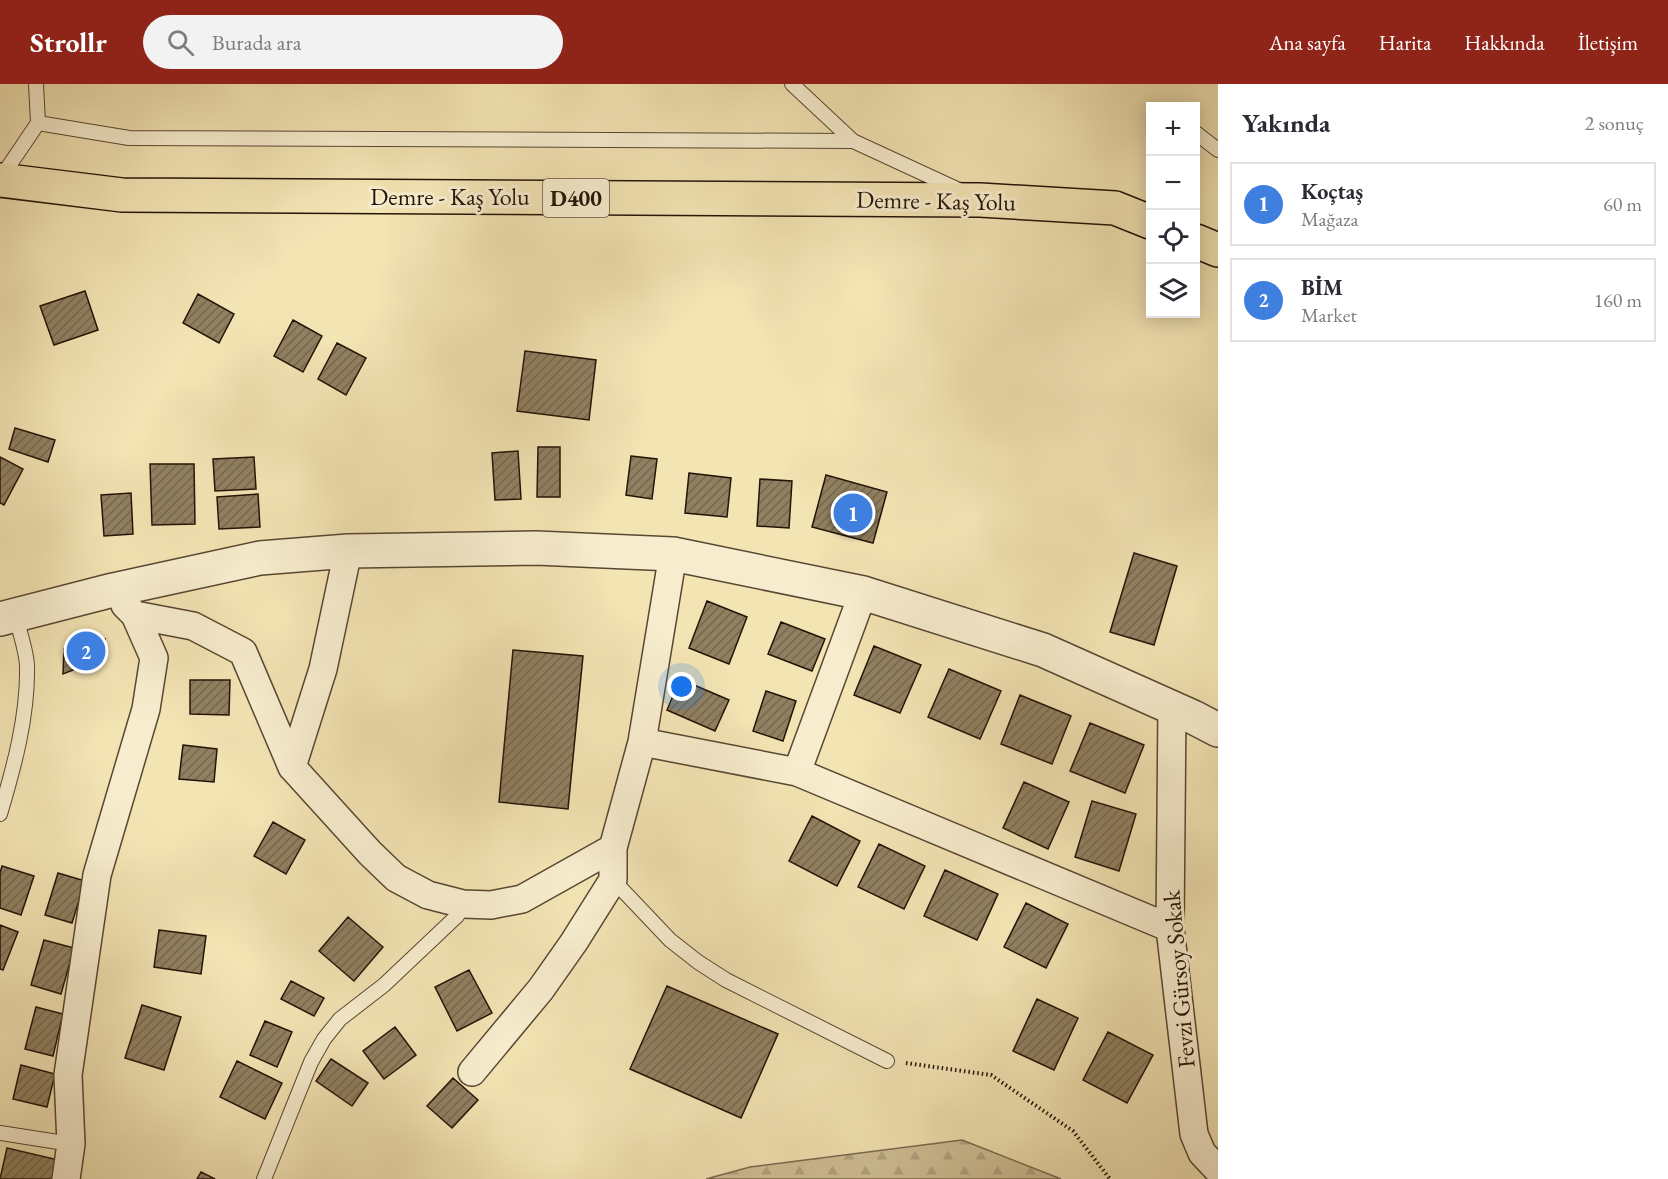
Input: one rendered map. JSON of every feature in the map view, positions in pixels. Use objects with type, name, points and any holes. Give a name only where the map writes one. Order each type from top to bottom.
[{"type":"highway","name":"Demre - Kaş Yolu","points":[[0,180],[122,195],[980,200],[1115,208],[1146,220]]},
{"type":"highway","points":[[1200,243],[1218,250]]},
{"type":"street","points":[[8,618],[113,590],[260,558],[348,551],[536,548],[673,554],[863,593],[1043,650],[1218,730]]},
{"type":"street","points":[[292,767],[323,669],[348,551]]},
{"type":"street","points":[[472,1072],[541,989],[613,880],[613,848],[642,742],[673,554]]},
{"type":"street","points":[[66,1179],[71,1144],[68,1075],[98,875],[146,709],[154,658],[135,615],[113,590]]},
{"type":"street","points":[[797,772],[863,593]]},
{"type":"street","points":[[135,615],[193,626],[243,652],[292,767],[370,853],[396,878],[428,894],[463,904],[491,905],[522,899],[613,848]]},
{"type":"street","name":"Fevzi Gürsoy Sokak","points":[[1172,707],[1170,928],[1194,1134],[1202,1154],[1218,1170]]},
{"type":"street","points":[[642,742],[797,772],[1170,928]]},
{"type":"lane","points":[[0,180],[38,123],[36,84]]},
{"type":"lane","points":[[792,84],[853,141],[980,200]]},
{"type":"lane","points":[[38,123],[129,138],[853,141]]},
{"type":"lane","points":[[1200,136],[1218,150]]},
{"type":"lane","points":[[0,814],[9,784],[24,710],[28,664],[8,618]]},
{"type":"lane","points":[[613,880],[670,940],[698,962],[726,980],[887,1061]]},
{"type":"lane","points":[[264,1179],[311,1062],[324,1039],[340,1019],[384,985],[457,916],[463,904]]},
{"type":"lane","points":[[0,1133],[71,1144]]},
{"type":"path","points":[[887,1061],[991,1075],[1072,1131],[1110,1179]]},
{"type":"green space","points":[[962,1140],[1061,1179],[706,1179],[750,1167]]},
{"type":"building","points":[[85,291],[98,330],[54,345],[40,306]]},
{"type":"building","points":[[198,294],[234,314],[219,343],[183,323]]},
{"type":"building","points":[[293,320],[322,336],[303,372],[274,356]]},
{"type":"building","points":[[337,343],[366,358],[346,395],[318,379]]},
{"type":"building","points":[[525,351],[596,360],[589,420],[517,411]]},
{"type":"building","points":[[15,428],[55,440],[48,462],[9,449]]},
{"type":"building","points":[[538,447],[560,447],[560,497],[537,497]]},
{"type":"building","points":[[518,451],[521,499],[495,500],[492,453]]},
{"type":"building","points":[[631,456],[657,459],[652,499],[626,495]]},
{"type":"building","points":[[0,457],[23,469],[4,505],[0,503]]},
{"type":"building","points":[[254,457],[256,489],[215,491],[213,459]]},
{"type":"building","points":[[150,464],[194,464],[195,524],[152,525]]},
{"type":"building","points":[[689,473],[731,478],[727,517],[685,513]]},
{"type":"building","points":[[826,475],[887,492],[873,543],[812,527]]},
{"type":"building","points":[[760,479],[792,481],[789,528],[757,526]]},
{"type":"building","points":[[131,493],[133,534],[104,536],[101,495]]},
{"type":"building","points":[[258,494],[260,527],[219,529],[217,497]]},
{"type":"building","points":[[1134,553],[1177,566],[1154,645],[1110,632]]},
{"type":"building","points":[[707,601],[747,617],[729,664],[689,648]]},
{"type":"building","points":[[781,622],[825,639],[812,671],[768,654]]},
{"type":"building","points":[[105,639],[106,657],[63,674],[64,649]]},
{"type":"building","points":[[874,646],[921,665],[900,713],[854,695]]},
{"type":"building","points":[[513,650],[583,656],[568,809],[499,802]]},
{"type":"building","points":[[949,669],[1001,691],[980,739],[928,717]]},
{"type":"building","points":[[680,679],[729,700],[715,731],[667,710]]},
{"type":"building","points":[[190,680],[230,680],[229,715],[190,714]]},
{"type":"building","points":[[766,691],[796,701],[783,741],[753,731]]},
{"type":"building","points":[[1020,695],[1071,716],[1052,764],[1001,744]]},
{"type":"building","points":[[1090,723],[1144,745],[1125,793],[1070,771]]},
{"type":"building","points":[[183,745],[217,749],[214,782],[179,779]]},
{"type":"building","points":[[1024,782],[1069,802],[1048,849],[1003,828]]},
{"type":"building","points":[[1092,801],[1136,814],[1119,871],[1075,857]]},
{"type":"building","points":[[812,816],[860,841],[837,886],[789,861]]},
{"type":"building","points":[[273,822],[305,840],[286,874],[254,856]]},
{"type":"building","points":[[879,844],[925,866],[904,909],[858,887]]},
{"type":"building","points":[[2,866],[34,876],[21,915],[0,908]]},
{"type":"building","points":[[945,870],[998,894],[977,940],[924,916]]},
{"type":"building","points":[[58,873],[85,881],[72,923],[45,915]]},
{"type":"building","points":[[1026,903],[1068,924],[1046,968],[1004,947]]},
{"type":"building","points":[[348,917],[383,947],[354,981],[319,951]]},
{"type":"building","points":[[0,925],[18,932],[3,970],[0,969]]},
{"type":"building","points":[[159,930],[206,936],[201,974],[154,967]]},
{"type":"building","points":[[44,940],[74,948],[61,994],[31,985]]},
{"type":"building","points":[[469,970],[492,1013],[457,1031],[435,987]]},
{"type":"building","points":[[291,981],[324,998],[314,1016],[281,999]]},
{"type":"building","points":[[667,986],[778,1034],[741,1118],[630,1069]]},
{"type":"building","points":[[1037,999],[1078,1018],[1054,1070],[1013,1051]]},
{"type":"building","points":[[142,1005],[181,1017],[164,1070],[125,1058]]},
{"type":"building","points":[[36,1007],[63,1014],[53,1056],[25,1049]]},
{"type":"building","points":[[265,1021],[292,1032],[277,1067],[250,1055]]},
{"type":"building","points":[[395,1027],[416,1055],[384,1079],[363,1051]]},
{"type":"building","points":[[1108,1032],[1153,1055],[1127,1103],[1083,1080]]},
{"type":"building","points":[[331,1059],[368,1083],[352,1106],[316,1081]]},
{"type":"building","points":[[237,1061],[282,1083],[265,1119],[220,1097]]},
{"type":"building","points":[[21,1065],[55,1074],[47,1107],[13,1099]]},
{"type":"building","points":[[453,1078],[478,1100],[452,1128],[427,1106]]},
{"type":"building","points":[[7,1148],[67,1162],[63,1179],[0,1179]]},
{"type":"building","points":[[201,1172],[215,1179],[197,1179]]},
{"type":"place","name":"Koçtaş","points":[[853,513]]},
{"type":"place","name":"BİM","points":[[86,651]]}]
